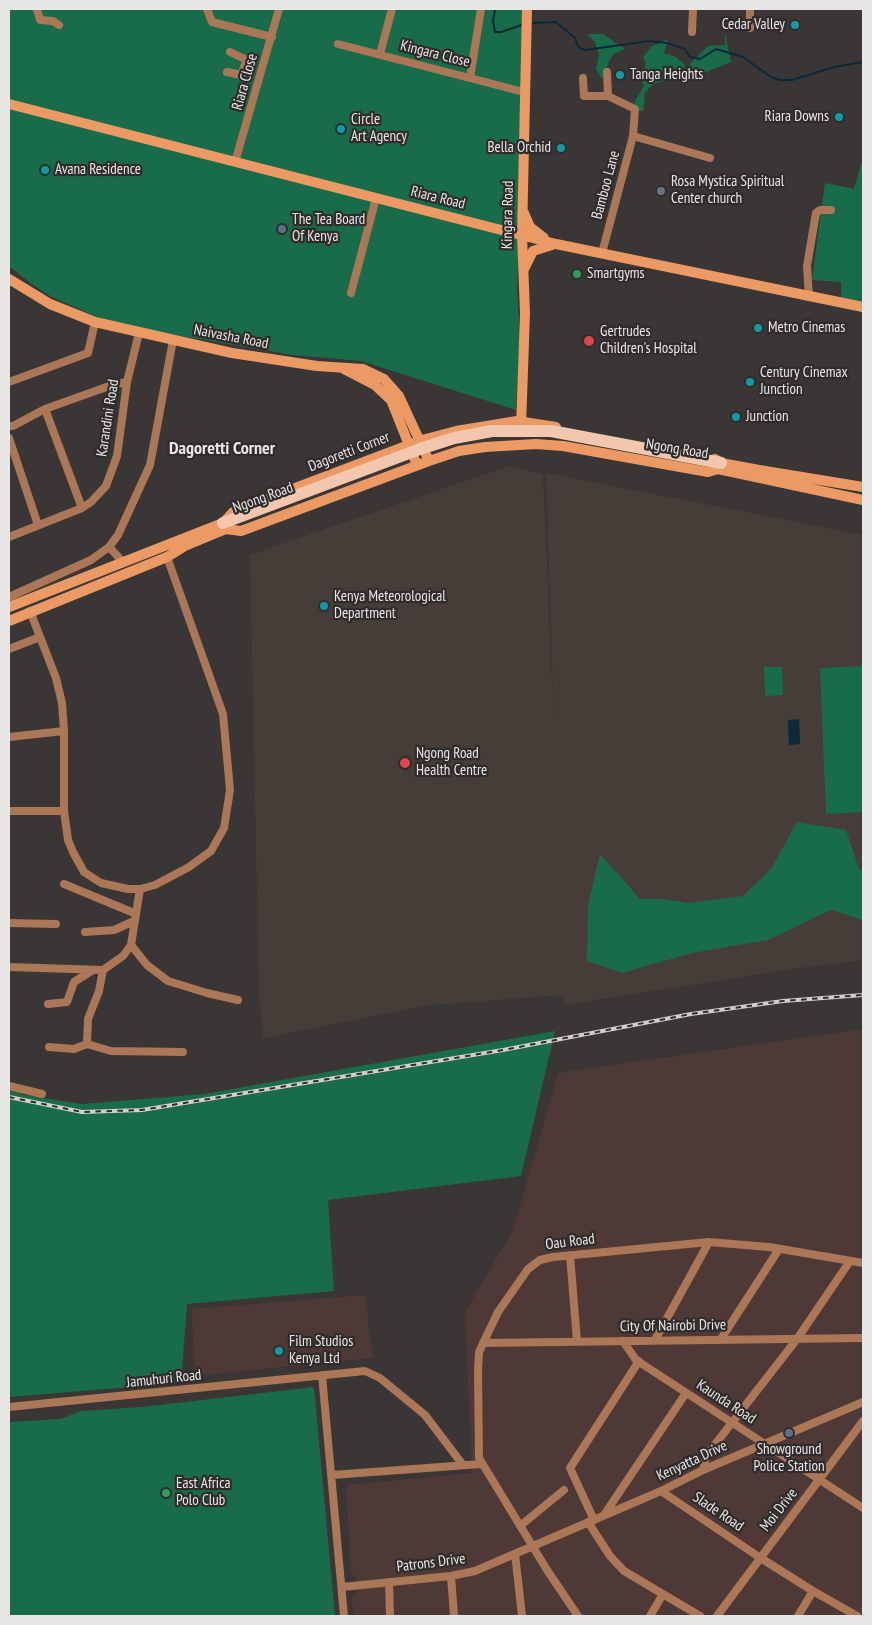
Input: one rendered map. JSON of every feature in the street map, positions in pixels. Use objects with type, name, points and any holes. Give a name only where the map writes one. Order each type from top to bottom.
[{"type":"main road","name":"Kingara Road","points":[[520,444],[525,313],[522,235],[527,9]]},
{"type":"main road","name":"Riara Road","points":[[9,104],[555,244],[863,308]]},
{"type":"main road","points":[[523,210],[533,231],[555,244]]},
{"type":"main road","points":[[522,274],[533,251],[555,244]]},
{"type":"main road","name":"Naivasha Road","points":[[9,279],[50,304],[95,322],[275,361],[363,369],[384,379],[399,396],[422,440]]},
{"type":"main road","name":"Dagoretti Corner","points":[[307,506],[300,487],[410,444],[391,400],[374,385],[341,368]]},
{"type":"main road","name":"Ngong Road","points":[[410,444],[456,431],[522,421],[711,456],[719,466]]},
{"type":"main road","name":"Ngong Road","points":[[9,621],[166,557],[225,526],[420,449],[454,438],[492,431],[551,430],[719,466]]},
{"type":"main road","name":"Ngong Road","points":[[9,607],[123,562],[480,440],[529,436],[863,487]]},
{"type":"main road","points":[[422,440],[422,460]]},
{"type":"main road","points":[[410,444],[422,460]]},
{"type":"main road","name":"Ngong Road","points":[[225,526],[241,531],[422,460],[459,451],[520,444],[564,446],[708,472],[719,466]]},
{"type":"main road","points":[[719,466],[863,500]]},
{"type":"main road","name":"Ngong Road","points":[[225,526],[233,512],[300,487]]},
{"type":"street","points":[[37,9],[40,20],[54,21],[59,25]]},
{"type":"street","points":[[207,9],[209,18],[216,23],[272,36]]},
{"type":"street","name":"Riara Close","points":[[235,162],[279,9]]},
{"type":"street","points":[[380,54],[392,9]]},
{"type":"street","points":[[470,78],[481,9]]},
{"type":"street","points":[[692,32],[693,9]]},
{"type":"street","points":[[750,9],[750,28]]},
{"type":"street","name":"Kingara Close","points":[[338,44],[524,92]]},
{"type":"street","points":[[227,72],[239,75],[245,70],[247,59],[230,52]]},
{"type":"street","points":[[245,70],[261,76]]},
{"type":"street","points":[[583,78],[584,96],[608,96],[607,72]]},
{"type":"street","name":"Bamboo Lane","points":[[602,253],[633,136],[632,124],[635,109],[608,96]]},
{"type":"street","points":[[633,136],[710,158]]},
{"type":"street","points":[[350,293],[376,198]]},
{"type":"street","points":[[809,296],[807,266],[816,213],[820,210],[831,210]]},
{"type":"street","points":[[9,382],[88,352],[95,322]]},
{"type":"street","name":"Karandini Road","points":[[9,537],[82,508],[98,495],[110,477],[117,456],[127,382],[139,333]]},
{"type":"street","points":[[9,597],[93,558],[110,547],[118,535],[150,465],[173,340]]},
{"type":"street","points":[[9,416],[11,426],[45,410],[112,385],[127,382]]},
{"type":"street","points":[[45,410],[82,508]]},
{"type":"street","points":[[9,438],[38,525]]},
{"type":"street","points":[[110,547],[123,562]]},
{"type":"street","points":[[30,611],[60,691],[64,731],[64,811],[68,840],[84,872],[101,882],[128,890],[140,890],[156,885],[189,867],[211,851],[222,833],[230,801],[230,778],[223,714],[166,557]]},
{"type":"street","points":[[93,558],[100,571]]},
{"type":"street","points":[[9,649],[40,637]]},
{"type":"street","points":[[9,737],[64,731]]},
{"type":"street","points":[[9,811],[64,811]]},
{"type":"street","points":[[64,884],[134,917]]},
{"type":"street","points":[[9,967],[103,970],[124,956],[131,945],[134,917],[140,890]]},
{"type":"street","points":[[84,932],[114,930],[134,917]]},
{"type":"street","points":[[9,923],[56,924]]},
{"type":"street","points":[[131,945],[147,965],[168,981],[207,994],[238,1000]]},
{"type":"street","points":[[48,1004],[67,1002],[74,982],[94,970]]},
{"type":"street","points":[[87,1044],[88,1019],[99,991],[103,970]]},
{"type":"street","points":[[49,1047],[74,1049],[87,1044],[111,1051],[183,1052]]},
{"type":"street","points":[[9,1086],[42,1094]]},
{"type":"street","points":[[655,1340],[709,1242]]},
{"type":"street","name":"Oau Road","points":[[481,1464],[478,1370],[483,1343],[506,1299],[528,1269],[546,1258],[709,1242],[779,1249],[863,1263]]},
{"type":"street","points":[[721,1339],[779,1249]]},
{"type":"street","points":[[570,1255],[577,1342]]},
{"type":"street","points":[[703,1470],[706,1456],[797,1339],[850,1261]]},
{"type":"street","name":"City Of Nairobi Drive","points":[[483,1343],[863,1338]]},
{"type":"street","name":"Kaunda Road","points":[[623,1341],[639,1361],[863,1508]]},
{"type":"street","points":[[639,1361],[570,1468],[570,1473],[591,1521],[610,1556],[624,1571],[700,1616]]},
{"type":"street","name":"Jamuhuri Road","points":[[9,1407],[355,1370],[375,1375],[425,1415],[462,1465]]},
{"type":"street","points":[[322,1375],[344,1616]]},
{"type":"street","points":[[604,1515],[686,1393]]},
{"type":"street","name":"Kenyatta Drive","points":[[532,1546],[863,1402]]},
{"type":"street","name":"Moi Drive","points":[[717,1616],[759,1557],[863,1421]]},
{"type":"street","points":[[332,1476],[481,1464],[578,1616]]},
{"type":"street","points":[[520,1526],[564,1490]]},
{"type":"street","name":"Slade Road","points":[[661,1491],[759,1557],[857,1616]]},
{"type":"street","name":"Patrons Drive","points":[[342,1586],[451,1576],[475,1571],[532,1546]]},
{"type":"street","points":[[515,1554],[522,1616]]},
{"type":"street","points":[[451,1576],[454,1616]]},
{"type":"street","points":[[389,1582],[390,1616]]},
{"type":"street","points":[[798,1616],[814,1591]]},
{"type":"street","points":[[650,1616],[663,1594]]},
{"type":"shaded area","points":[[509,466],[543,474],[554,725],[546,473],[863,535],[863,960],[799,968],[564,1005],[564,995],[429,1005],[263,1038],[259,996],[250,555]]},
{"type":"shaded area","points":[[863,1029],[863,1616],[353,1616],[352,1598],[358,1591],[357,1578],[351,1574],[346,1485],[472,1473],[465,1312],[513,1230],[558,1073]]},
{"type":"shaded area","points":[[365,1295],[373,1358],[194,1376],[192,1309]]},
{"type":"green space","points":[[9,9],[526,9],[517,289],[520,341],[516,410],[361,361],[293,355],[175,335],[104,320],[50,296],[29,282],[9,266]]},
{"type":"green space","points":[[725,33],[731,62],[704,73],[689,71],[690,64],[708,46],[725,45]]},
{"type":"green space","points":[[587,34],[603,34],[625,49],[614,54],[610,59],[602,79],[596,69],[599,55],[595,42]]},
{"type":"green space","points":[[668,39],[664,53],[676,57],[686,66],[674,72],[665,81],[653,84],[645,93],[643,111],[630,111],[644,85],[641,78],[646,63],[643,57],[651,47]]},
{"type":"green space","points":[[863,158],[863,303],[841,300],[841,282],[812,280],[825,183],[854,189]]},
{"type":"green space","points":[[863,666],[863,812],[826,814],[820,668]]},
{"type":"green space","points":[[764,667],[782,667],[783,695],[765,696]]},
{"type":"green space","points":[[797,822],[846,830],[859,869],[863,871],[863,920],[831,910],[768,940],[692,953],[622,973],[587,961],[588,905],[600,854],[640,899],[664,899],[688,903],[743,896],[771,869]]},
{"type":"green space","points":[[555,1031],[521,1176],[328,1200],[334,1291],[187,1304],[181,1383],[9,1397],[9,1089],[24,1095],[82,1104],[204,1094]]},
{"type":"green space","name":"East Africa Polo Club","points":[[314,1387],[335,1616],[9,1616],[9,1422],[61,1419],[81,1411],[142,1407]]},
{"type":"water","points":[[799,719],[800,744],[789,745],[788,720]]},
{"type":"waterway","points":[[495,9],[493,21],[495,32],[501,32],[522,25]]},
{"type":"waterway","points":[[533,23],[556,22],[575,38],[579,48],[585,50],[649,41],[667,43],[685,49],[690,57],[700,59],[716,49],[743,57],[771,77],[780,80],[792,80],[834,67],[863,62]]},
{"type":"railway","points":[[9,1097],[82,1112],[142,1110],[503,1050],[691,1014],[783,1001],[863,995]]},
{"type":"place","name":"Cedar Valley","points":[[795,25]]},
{"type":"place","name":"Tanga Heights","points":[[620,75]]},
{"type":"place","name":"Riara Downs","points":[[839,117]]},
{"type":"place","name":"Circle Art Agency","points":[[341,129]]},
{"type":"place","name":"Bella Orchid","points":[[561,148]]},
{"type":"place","name":"Avana Residence","points":[[45,170]]},
{"type":"place","name":"Rosa Mystica Spiritual Center church","points":[[661,191]]},
{"type":"place","name":"The Tea Board Of Kenya","points":[[282,229]]},
{"type":"place","name":"Smartgyms","points":[[577,274]]},
{"type":"place","name":"Metro Cinemas","points":[[758,328]]},
{"type":"place","name":"Gertrudes Children's Hospital","points":[[589,341]]},
{"type":"place","name":"Century Cinemax Junction","points":[[750,382]]},
{"type":"place","name":"Junction","points":[[736,417]]},
{"type":"place","name":"Kenya Meteorological Department","points":[[324,606]]},
{"type":"place","name":"Ngong Road Health Centre","points":[[405,763]]},
{"type":"place","name":"Film Studios Kenya Ltd","points":[[279,1351]]},
{"type":"place","name":"Showground Police Station","points":[[789,1433]]},
{"type":"place","name":"East Africa Polo Club","points":[[166,1493]]},
{"type":"district","name":"Dagoretti Corner","points":[[222,449]]}]
